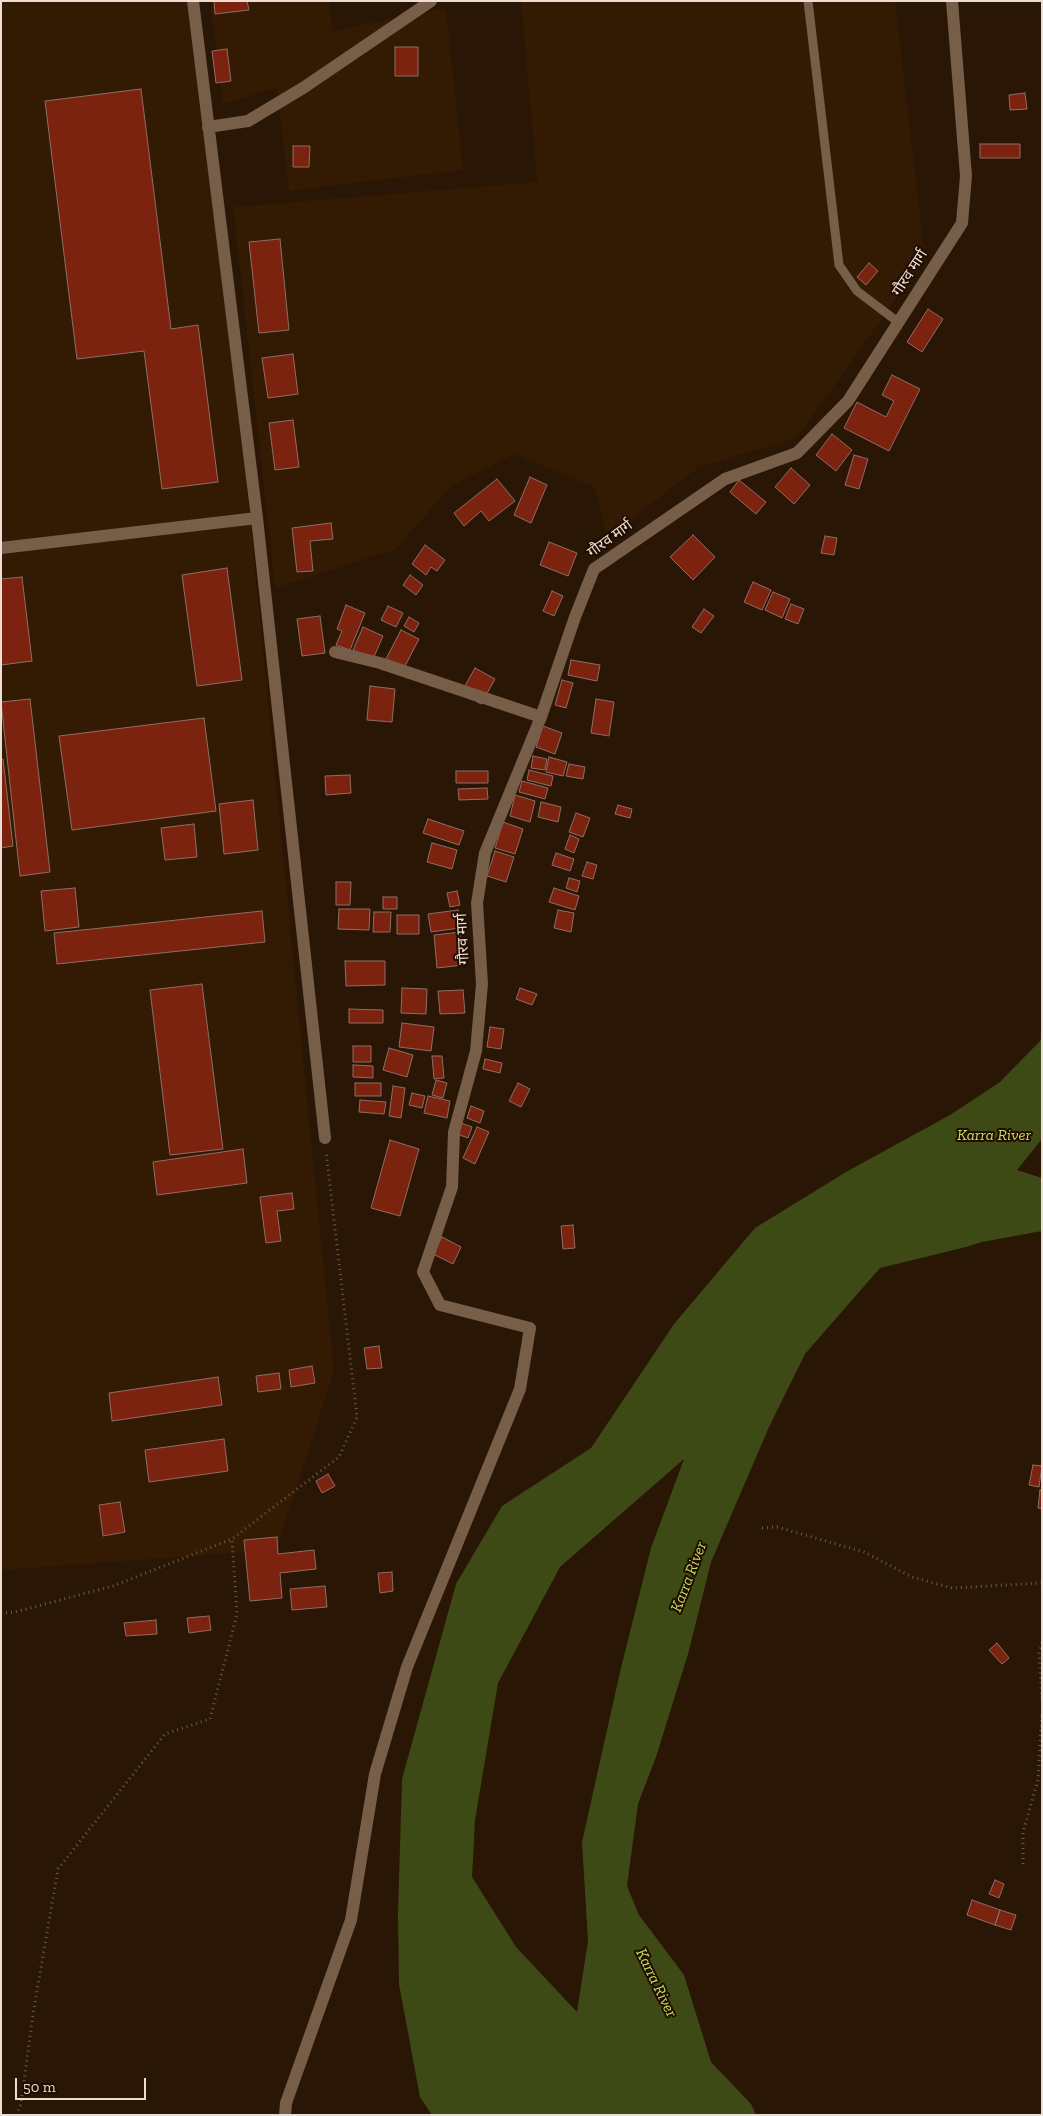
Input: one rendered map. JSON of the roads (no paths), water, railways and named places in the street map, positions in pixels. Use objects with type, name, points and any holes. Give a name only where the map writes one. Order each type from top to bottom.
[{"type":"street","points":[[193,1],[257,518],[325,1138]]},
{"type":"street","points":[[208,127],[248,121],[304,88],[431,1]]},
{"type":"street","name":"गौरव मार्ग","points":[[285,2115],[286,2103],[351,1920],[375,1774],[407,1667],[520,1389],[530,1328],[440,1305],[422,1272],[452,1186],[454,1132],[476,1051],[482,984],[477,903],[485,853],[541,717],[575,616],[594,569],[725,479],[797,453],[848,400],[962,223],[966,176],[952,1]]},
{"type":"street","points":[[1,548],[257,518]]},
{"type":"street","points":[[335,652],[380,663],[541,717]]},
{"type":"lane","points":[[808,1],[839,265],[857,291],[898,322]]},
{"type":"water","name":"Karra River","points":[[1042,1035],[1042,1139],[1017,1170],[1042,1178],[1042,1231],[982,1242],[880,1268],[805,1354],[769,1427],[711,1562],[688,1654],[656,1757],[638,1804],[627,1886],[639,1915],[684,1975],[711,2062],[751,2104],[756,2115],[432,2115],[420,2097],[399,1984],[398,1914],[402,1779],[456,1584],[502,1506],[591,1448],[674,1324],[755,1228],[846,1172],[950,1115],[1000,1082],[1040,1041]],"holes":[[[684,1459],[651,1548],[620,1672],[582,1842],[588,1941],[577,2012],[516,1947],[472,1877],[475,1820],[498,1683],[560,1567]]]}]
